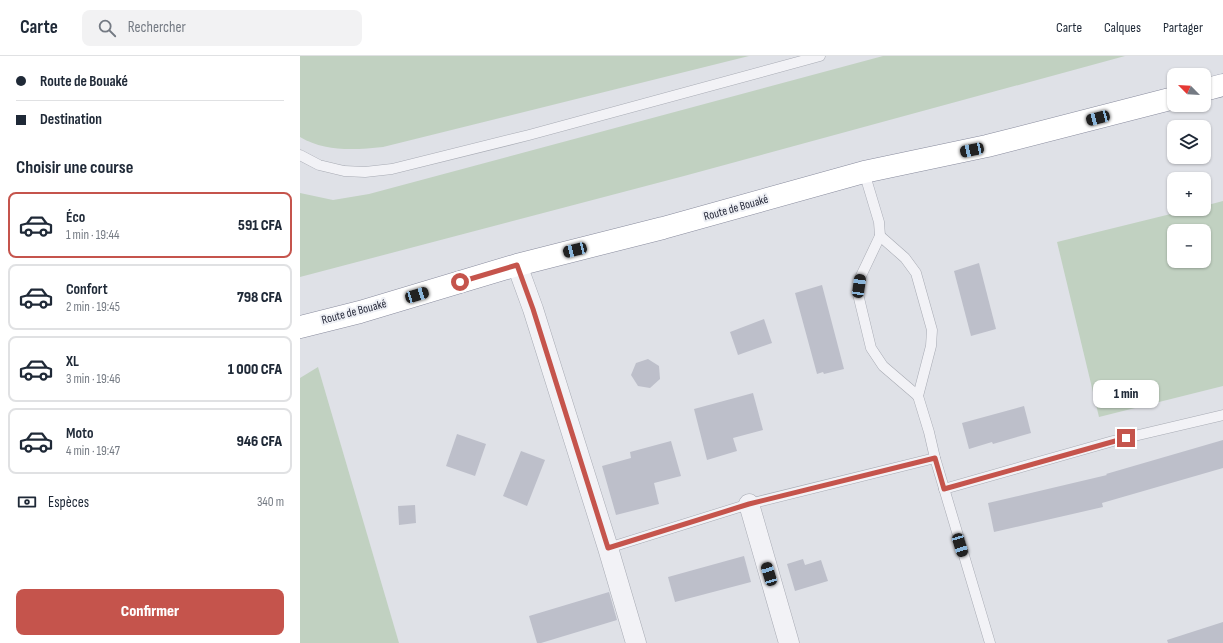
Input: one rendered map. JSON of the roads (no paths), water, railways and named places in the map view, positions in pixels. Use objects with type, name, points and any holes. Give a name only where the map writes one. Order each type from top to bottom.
[{"type":"highway","points":[[1211,88],[1223,85]]},
{"type":"highway","name":"Route de Bouaké","points":[[300,327],[360,312],[517,265],[663,228],[864,172],[987,146],[1167,100]]},
{"type":"street","points":[[517,265],[533,309],[608,548],[636,643]]},
{"type":"street","points":[[749,504],[789,643]]},
{"type":"lane","points":[[300,155],[319,165],[344,171],[365,172],[392,169],[530,135],[820,56]]},
{"type":"lane","points":[[864,172],[879,222],[880,236],[860,278],[858,294],[871,348],[883,366],[918,396]]},
{"type":"lane","points":[[880,236],[905,258],[916,273],[932,330],[931,346],[918,396],[990,643]]},
{"type":"lane","points":[[944,489],[1112,441],[1223,415]]},
{"type":"lane","points":[[608,548],[749,504],[935,458]]}]
